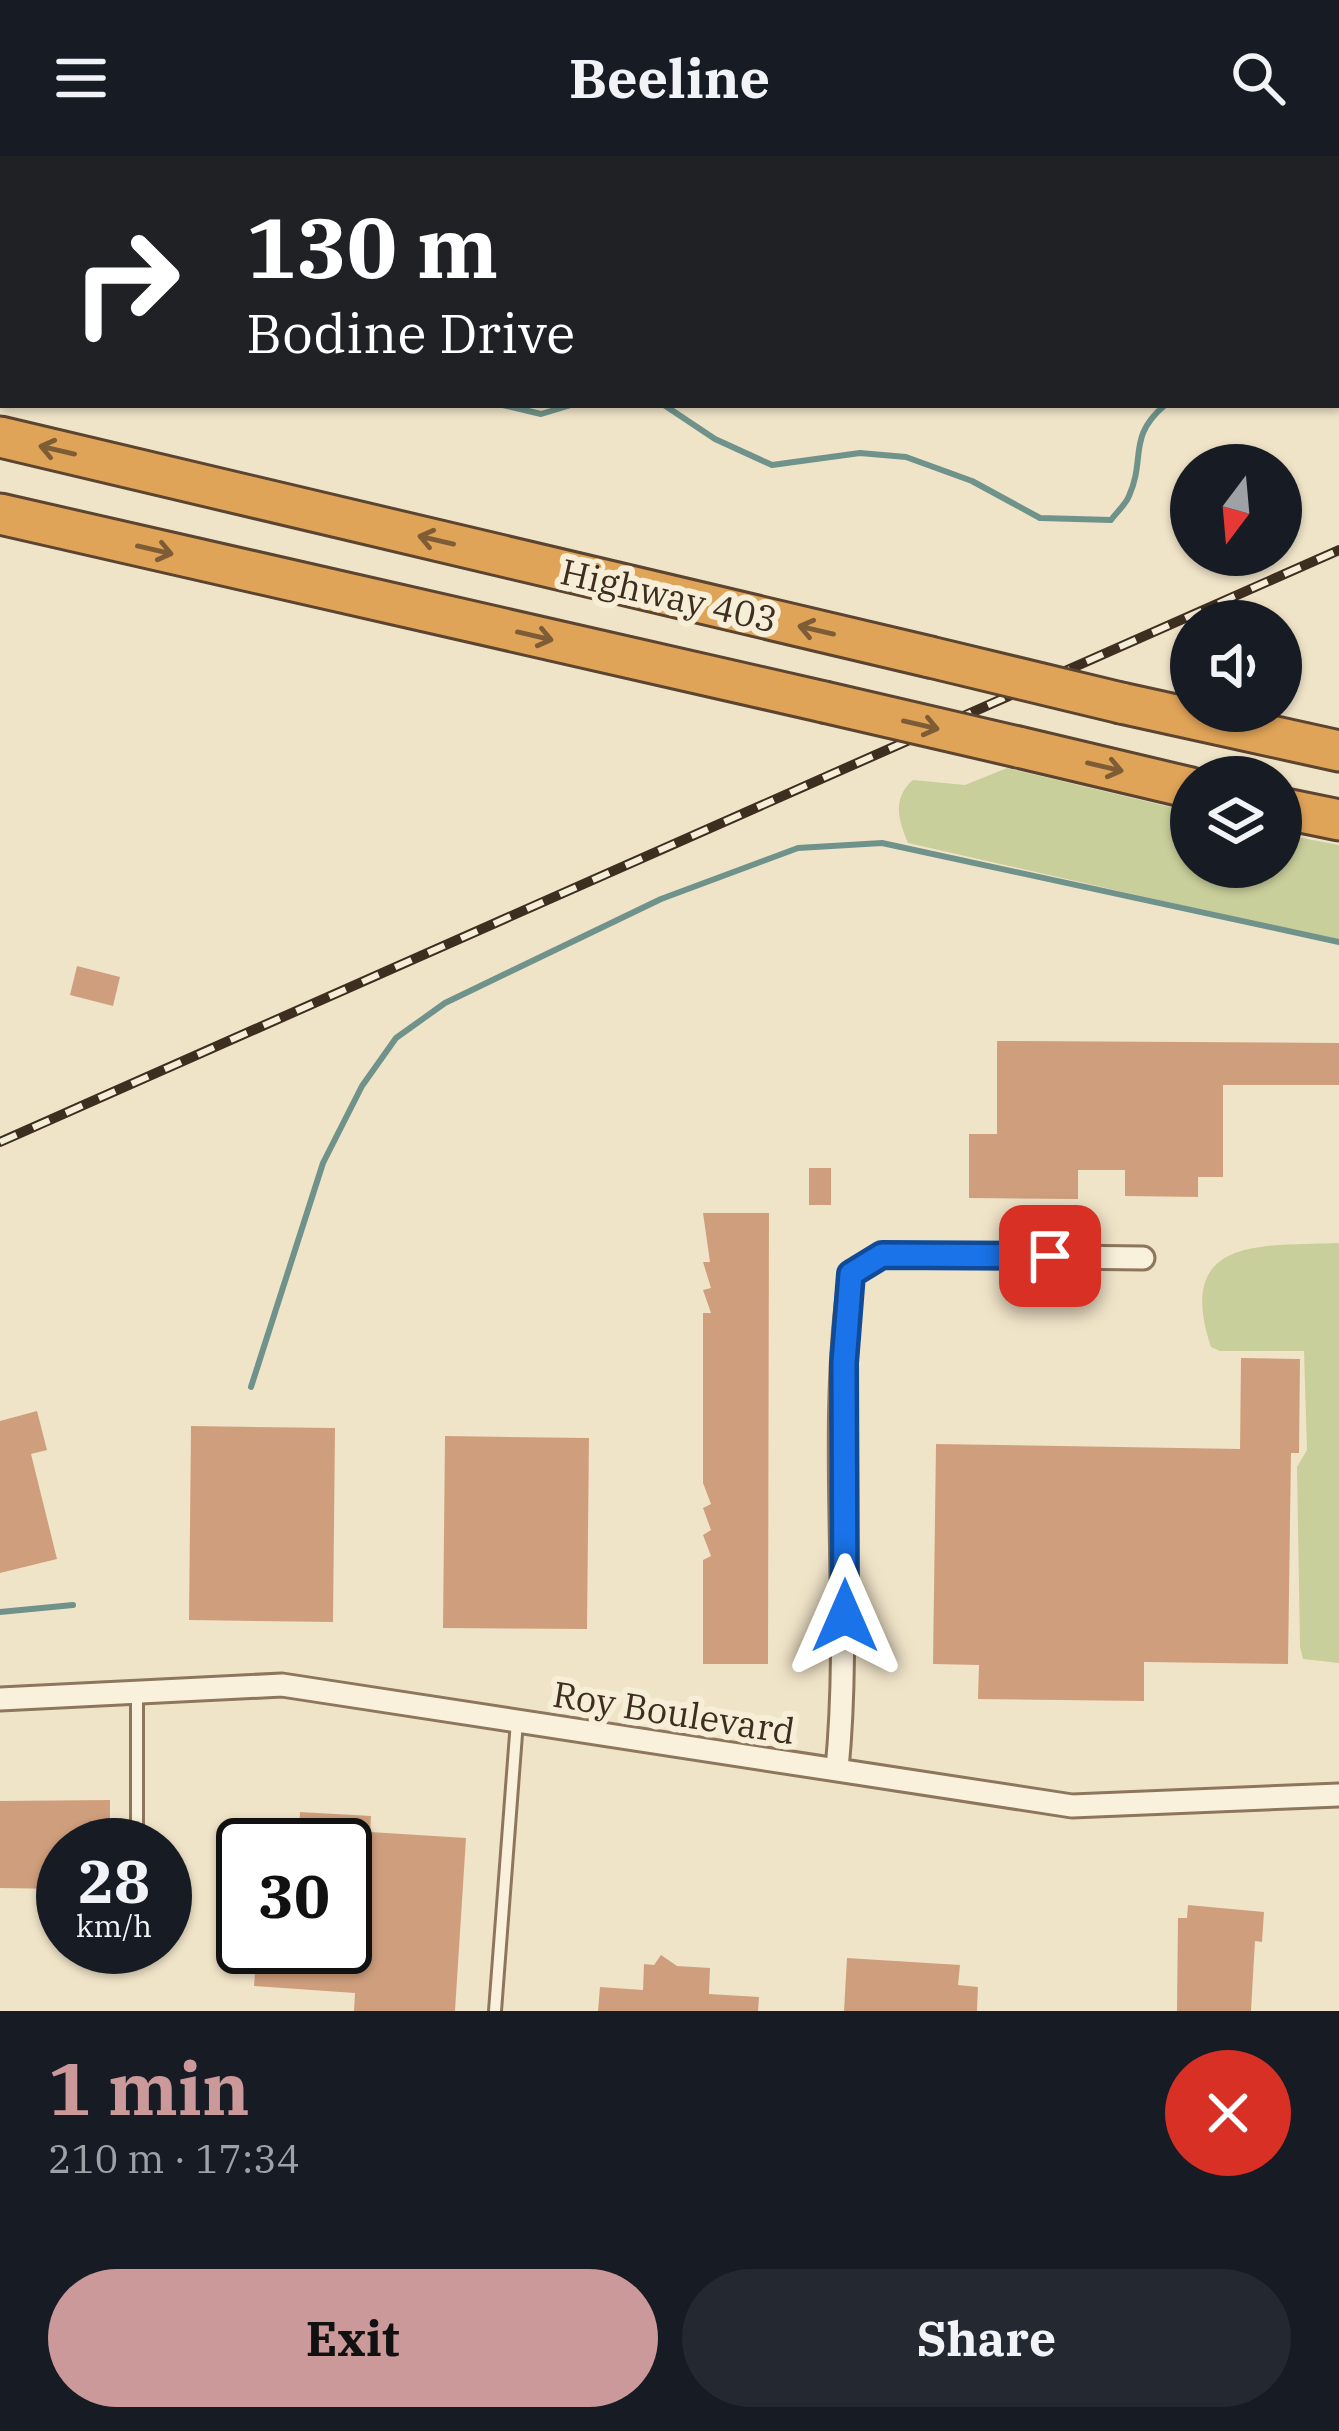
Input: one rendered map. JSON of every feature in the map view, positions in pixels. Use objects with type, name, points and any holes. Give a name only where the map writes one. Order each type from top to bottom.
[{"type":"highway","name":"Highway 403","points":[[0,436],[1339,752]]},
{"type":"highway","name":"Highway 403","points":[[0,514],[1170,783]]},
{"type":"highway","points":[[1302,812],[1339,820]]},
{"type":"street","points":[[837,1769],[844,1700],[844,1363],[851,1274],[882,1255],[1143,1258]]},
{"type":"street","name":"Roy Boulevard","points":[[0,1699],[282,1685],[1072,1806],[1339,1796]]},
{"type":"lane","points":[[136,1691],[137,1818]]},
{"type":"lane","points":[[495,2011],[517,1721]]},
{"type":"green space","points":[[1007,768],[1170,807],[1170,888],[1302,888],[1302,838],[1339,845],[1339,941],[908,843],[899,810],[906,787],[913,780],[965,785]]},
{"type":"green space","points":[[1339,1243],[1339,1663],[1303,1659],[1300,1647],[1297,1467],[1307,1450],[1304,1351],[1220,1351],[1211,1347],[1203,1311],[1204,1284],[1215,1266],[1232,1254],[1281,1245]]},
{"type":"building","points":[[77,966],[120,977],[113,1006],[70,995]]},
{"type":"building","points":[[997,1041],[1339,1043],[1339,1085],[1223,1085],[1223,1177],[1198,1177],[1198,1197],[1125,1196],[1125,1170],[1078,1170],[1078,1199],[969,1198],[969,1134],[997,1134]]},
{"type":"building","points":[[809,1168],[831,1168],[831,1205],[809,1205]]},
{"type":"building","points":[[703,1213],[769,1213],[768,1664],[703,1664],[703,1560],[711,1556],[703,1535],[711,1530],[703,1508],[711,1504],[703,1483],[703,1313],[711,1313],[703,1290],[711,1288],[703,1262],[710,1262]]},
{"type":"building","points":[[1241,1358],[1300,1359],[1299,1453],[1291,1453],[1288,1664],[1144,1662],[1144,1701],[978,1699],[979,1665],[933,1664],[936,1444],[1240,1449]]},
{"type":"building","points":[[37,1411],[47,1450],[31,1454],[57,1559],[0,1573],[0,1421]]},
{"type":"building","points":[[191,1426],[335,1428],[333,1622],[189,1620]]},
{"type":"building","points":[[445,1436],[589,1438],[587,1629],[443,1628]]},
{"type":"building","points":[[110,1800],[110,1818],[36,1818],[36,1889],[0,1888],[0,1801]]},
{"type":"building","points":[[300,1812],[371,1816],[371,1818],[300,1818]]},
{"type":"building","points":[[372,1832],[466,1838],[455,2011],[354,2011],[355,1993],[254,1986],[255,1974],[372,1974]]},
{"type":"building","points":[[1188,1905],[1264,1912],[1262,1942],[1255,1941],[1251,2011],[1177,2011],[1178,1918],[1187,1918]]},
{"type":"building","points":[[661,1955],[677,1966],[710,1968],[709,1994],[759,1997],[758,2011],[598,2011],[600,1987],[643,1990],[644,1964],[654,1965]]},
{"type":"building","points":[[847,1958],[960,1965],[958,1985],[978,1987],[977,2011],[844,2011]]},
{"type":"waterway","points":[[516,408],[541,414],[561,408]]},
{"type":"waterway","points":[[668,408],[715,439],[772,465],[860,453],[906,457],[972,481],[1040,518],[1111,520],[1129,496],[1146,427],[1162,408]]},
{"type":"waterway","points":[[251,1387],[323,1163],[362,1086],[396,1038],[445,1003],[661,899],[798,848],[882,843],[1339,942]]},
{"type":"waterway","points":[[0,1612],[73,1605]]},
{"type":"railway","points":[[0,1142],[1339,550]]},
{"type":"route","points":[[845,1616],[844,1363],[851,1274],[882,1255],[1050,1256]]}]
